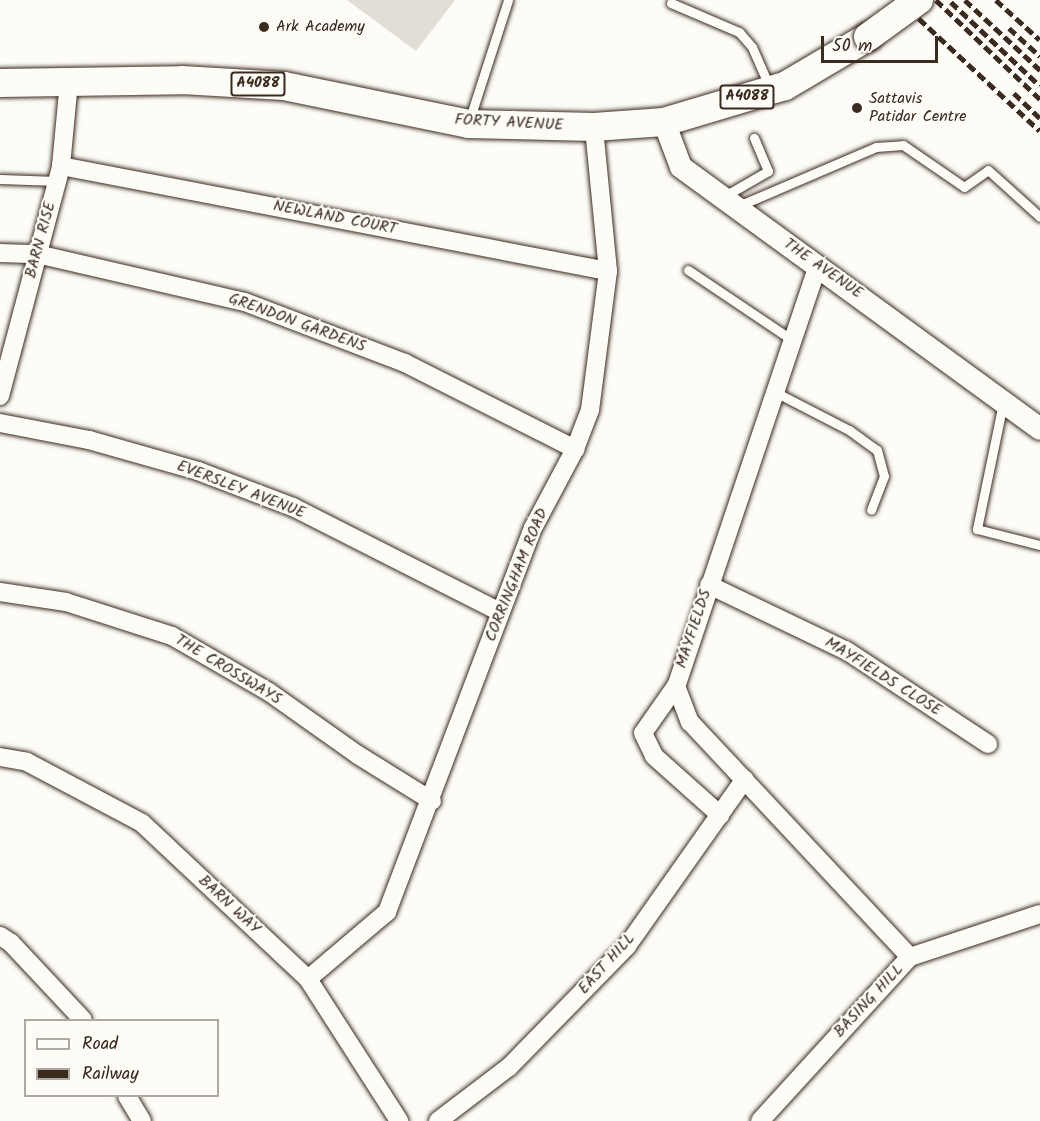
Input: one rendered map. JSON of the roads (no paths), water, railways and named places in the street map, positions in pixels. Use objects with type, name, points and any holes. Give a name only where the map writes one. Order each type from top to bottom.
[{"type":"main road","name":"FORTY AVENUE","points":[[0,82],[182,80],[285,86],[469,124],[594,127],[664,122],[785,86],[868,37],[919,0]]},
{"type":"street","name":"BARN RISE","points":[[0,396],[59,173],[69,81]]},
{"type":"street","name":"THE AVENUE","points":[[664,122],[681,167],[1040,429]]},
{"type":"street","name":"CORRINGHAM ROAD","points":[[308,980],[387,912],[432,801],[500,612],[533,528],[575,449],[590,410],[608,271],[594,127]]},
{"type":"street","name":"NEWLAND COURT","points":[[59,173],[608,271]]},
{"type":"street","name":"GRENDON GARDENS","points":[[0,253],[37,254],[245,302],[405,363],[575,449]]},
{"type":"street","name":"MAYFIELDS","points":[[818,266],[676,686],[690,722],[910,957]]},
{"type":"street","name":"EVERSLEY AVENUE","points":[[0,423],[89,440],[198,471],[293,507],[500,612]]},
{"type":"street","name":"MAYFIELDS CLOSE","points":[[709,585],[847,651],[988,744]]},
{"type":"street","name":"THE CROSSWAYS","points":[[0,592],[66,602],[172,636],[269,692],[358,755],[432,801]]},
{"type":"street","points":[[676,686],[643,733],[654,756],[720,815]]},
{"type":"street","name":"BARN WAY","points":[[0,757],[27,762],[142,823],[308,980],[399,1121]]},
{"type":"street","name":"EAST HILL","points":[[438,1121],[508,1067],[627,946],[745,779]]},
{"type":"street","name":"BASING HILL","points":[[760,1121],[910,957],[1040,914]]},
{"type":"street","points":[[0,936],[11,943],[82,1019]]},
{"type":"street","points":[[128,1097],[141,1121]]},
{"type":"lane","points":[[469,124],[508,0]]},
{"type":"lane","points":[[671,3],[739,32],[752,46],[771,90]]},
{"type":"lane","points":[[728,203],[768,171],[754,138]]},
{"type":"lane","points":[[728,203],[876,147],[903,145],[964,187],[988,170],[1040,217]]},
{"type":"lane","points":[[0,179],[59,173]]},
{"type":"lane","points":[[688,270],[792,340]]},
{"type":"lane","points":[[775,392],[849,430],[877,450],[884,476],[871,510]]},
{"type":"lane","points":[[1003,400],[977,529],[1040,545]]},
{"type":"railway","points":[[899,0],[1040,131]]},
{"type":"railway","points":[[936,0],[1040,99]]},
{"type":"railway","points":[[965,0],[1040,70]]},
{"type":"railway","points":[[996,0],[1040,40]]},
{"type":"railway","points":[[951,2],[1040,86]]},
{"type":"railway","points":[[1009,28],[1040,56]]},
{"type":"railway","points":[[1014,93],[1040,118]]},
{"type":"place","name":"Ark Academy","points":[[264,27]]},
{"type":"place","name":"Sattavis Patidar Centre","points":[[857,108]]}]
